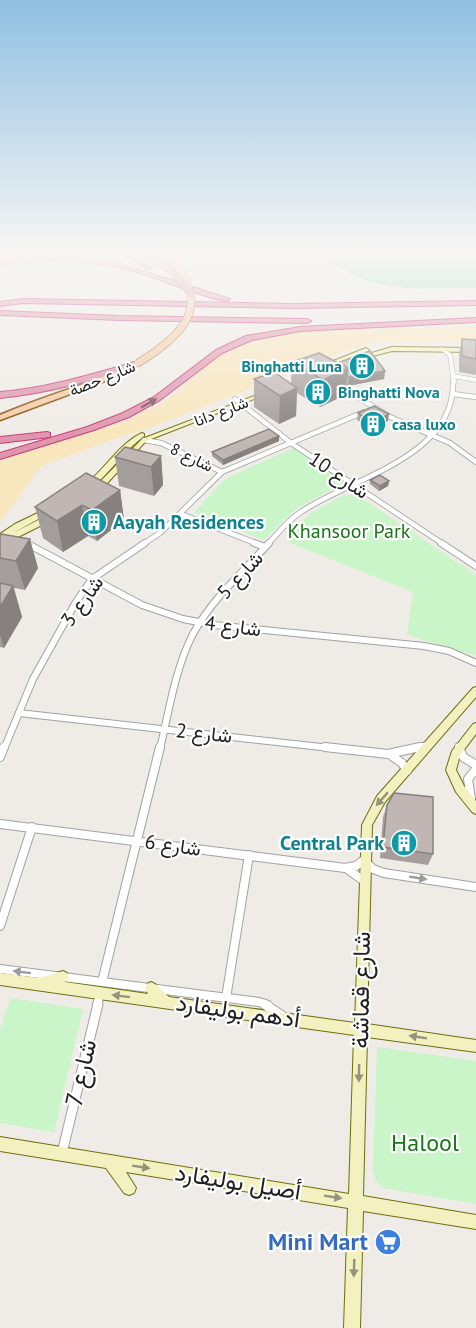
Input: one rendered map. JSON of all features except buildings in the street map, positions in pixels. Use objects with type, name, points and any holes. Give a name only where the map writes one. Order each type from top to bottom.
[{"type":"highway","points":[[30,314],[246,321],[476,320]]},
{"type":"highway","points":[[0,456],[128,415],[170,390],[211,354],[229,345],[261,335],[296,329],[419,325],[476,320]]},
{"type":"highway","points":[[0,395],[78,383],[138,363]]},
{"type":"highway","points":[[0,440],[63,432],[128,415]]},
{"type":"main road","name":"شارع حصة","points":[[0,418],[32,404],[101,380],[138,363],[164,346],[182,328],[189,314]]},
{"type":"street","points":[[380,346],[476,348],[383,350],[322,371],[380,346]]},
{"type":"street","points":[[439,349],[450,355],[457,349]]},
{"type":"street","name":"شارع 5","points":[[137,840],[184,654],[199,622],[301,511],[402,460],[433,434],[445,418],[453,394],[450,355]]},
{"type":"street","points":[[453,376],[476,380]]},
{"type":"street","points":[[336,384],[400,422],[433,434],[458,448],[476,462]]},
{"type":"street","name":"شارع دانا","points":[[237,401],[144,440],[110,477],[85,493],[137,438],[237,401],[270,389]]},
{"type":"street","points":[[453,394],[476,397]]},
{"type":"street","name":"شارع 10","points":[[237,401],[291,442],[476,566]]},
{"type":"street","name":"شارع 3","points":[[0,757],[33,679],[76,602],[92,579],[160,533],[222,472],[374,408]]},
{"type":"street","name":"شارع 8","points":[[161,443],[163,433]]},
{"type":"street","name":"شارع 8","points":[[144,440],[161,443],[222,472]]},
{"type":"street","points":[[0,551],[7,535],[56,507]]},
{"type":"street","points":[[181,514],[266,547]]},
{"type":"street","points":[[7,535],[52,517]]},
{"type":"street","name":"شارع 4","points":[[7,535],[152,609],[199,622],[424,646],[449,651],[476,663]]},
{"type":"street","name":"شارع قماشة","points":[[352,1328],[365,835],[370,816],[381,799],[476,691]]},
{"type":"street","name":"شارع 2","points":[[19,713],[388,754],[412,750],[433,742]]},
{"type":"street","points":[[475,807],[460,789],[451,770],[459,747],[476,727]]},
{"type":"street","points":[[459,747],[463,757],[476,767],[468,779],[475,807]]},
{"type":"street","points":[[388,754],[402,763],[407,772]]},
{"type":"street","name":"شارع 6","points":[[0,824],[345,868],[364,881]]},
{"type":"street","points":[[0,926],[32,827]]},
{"type":"street","name":"شارع 7","points":[[62,1154],[137,840]]},
{"type":"street","points":[[226,998],[249,855]]},
{"type":"street","points":[[345,868],[356,866],[364,860],[373,869],[384,873],[476,887]]},
{"type":"street","points":[[0,969],[63,977],[101,988],[151,988],[267,1005],[284,1018]]},
{"type":"street","points":[[39,984],[63,977]]},
{"type":"street","name":"أدهم بوليفارد","points":[[0,979],[101,988],[165,1001],[476,1046]]},
{"type":"street","points":[[151,988],[165,1001]]},
{"type":"street","name":"أصيل بوليفارد","points":[[0,1144],[476,1221]]},
{"type":"street","points":[[110,1162],[129,1188]]},
{"type":"sand","points":[[476,326],[476,342],[378,342],[358,347],[136,433],[41,466],[0,522],[0,460],[99,430],[156,406],[168,399],[219,356],[244,342],[270,335],[298,332]]},
{"type":"green space","points":[[298,446],[348,481],[297,508],[264,540],[194,513],[229,477]]},
{"type":"green space","name":"Khansoor Park","points":[[344,495],[357,495],[476,575],[476,656],[407,635],[413,592],[290,543],[290,532],[311,513]]},
{"type":"green space","points":[[11,998],[83,1009],[54,1132],[0,1123],[0,1029]]},
{"type":"green space","name":"Halool","points":[[377,1047],[476,1061],[476,1204],[383,1188],[376,1182],[373,1172]]},
{"type":"place","name":"Binghatti Luna","points":[[362,366]]},
{"type":"place","name":"Binghatti Nova","points":[[318,392]]},
{"type":"place","name":"casa luxo","points":[[373,424]]},
{"type":"place","name":"Aayah Residences","points":[[94,522]]},
{"type":"place","name":"Central Park","points":[[404,843]]},
{"type":"place","name":"Mini Mart","points":[[388,1242]]}]
